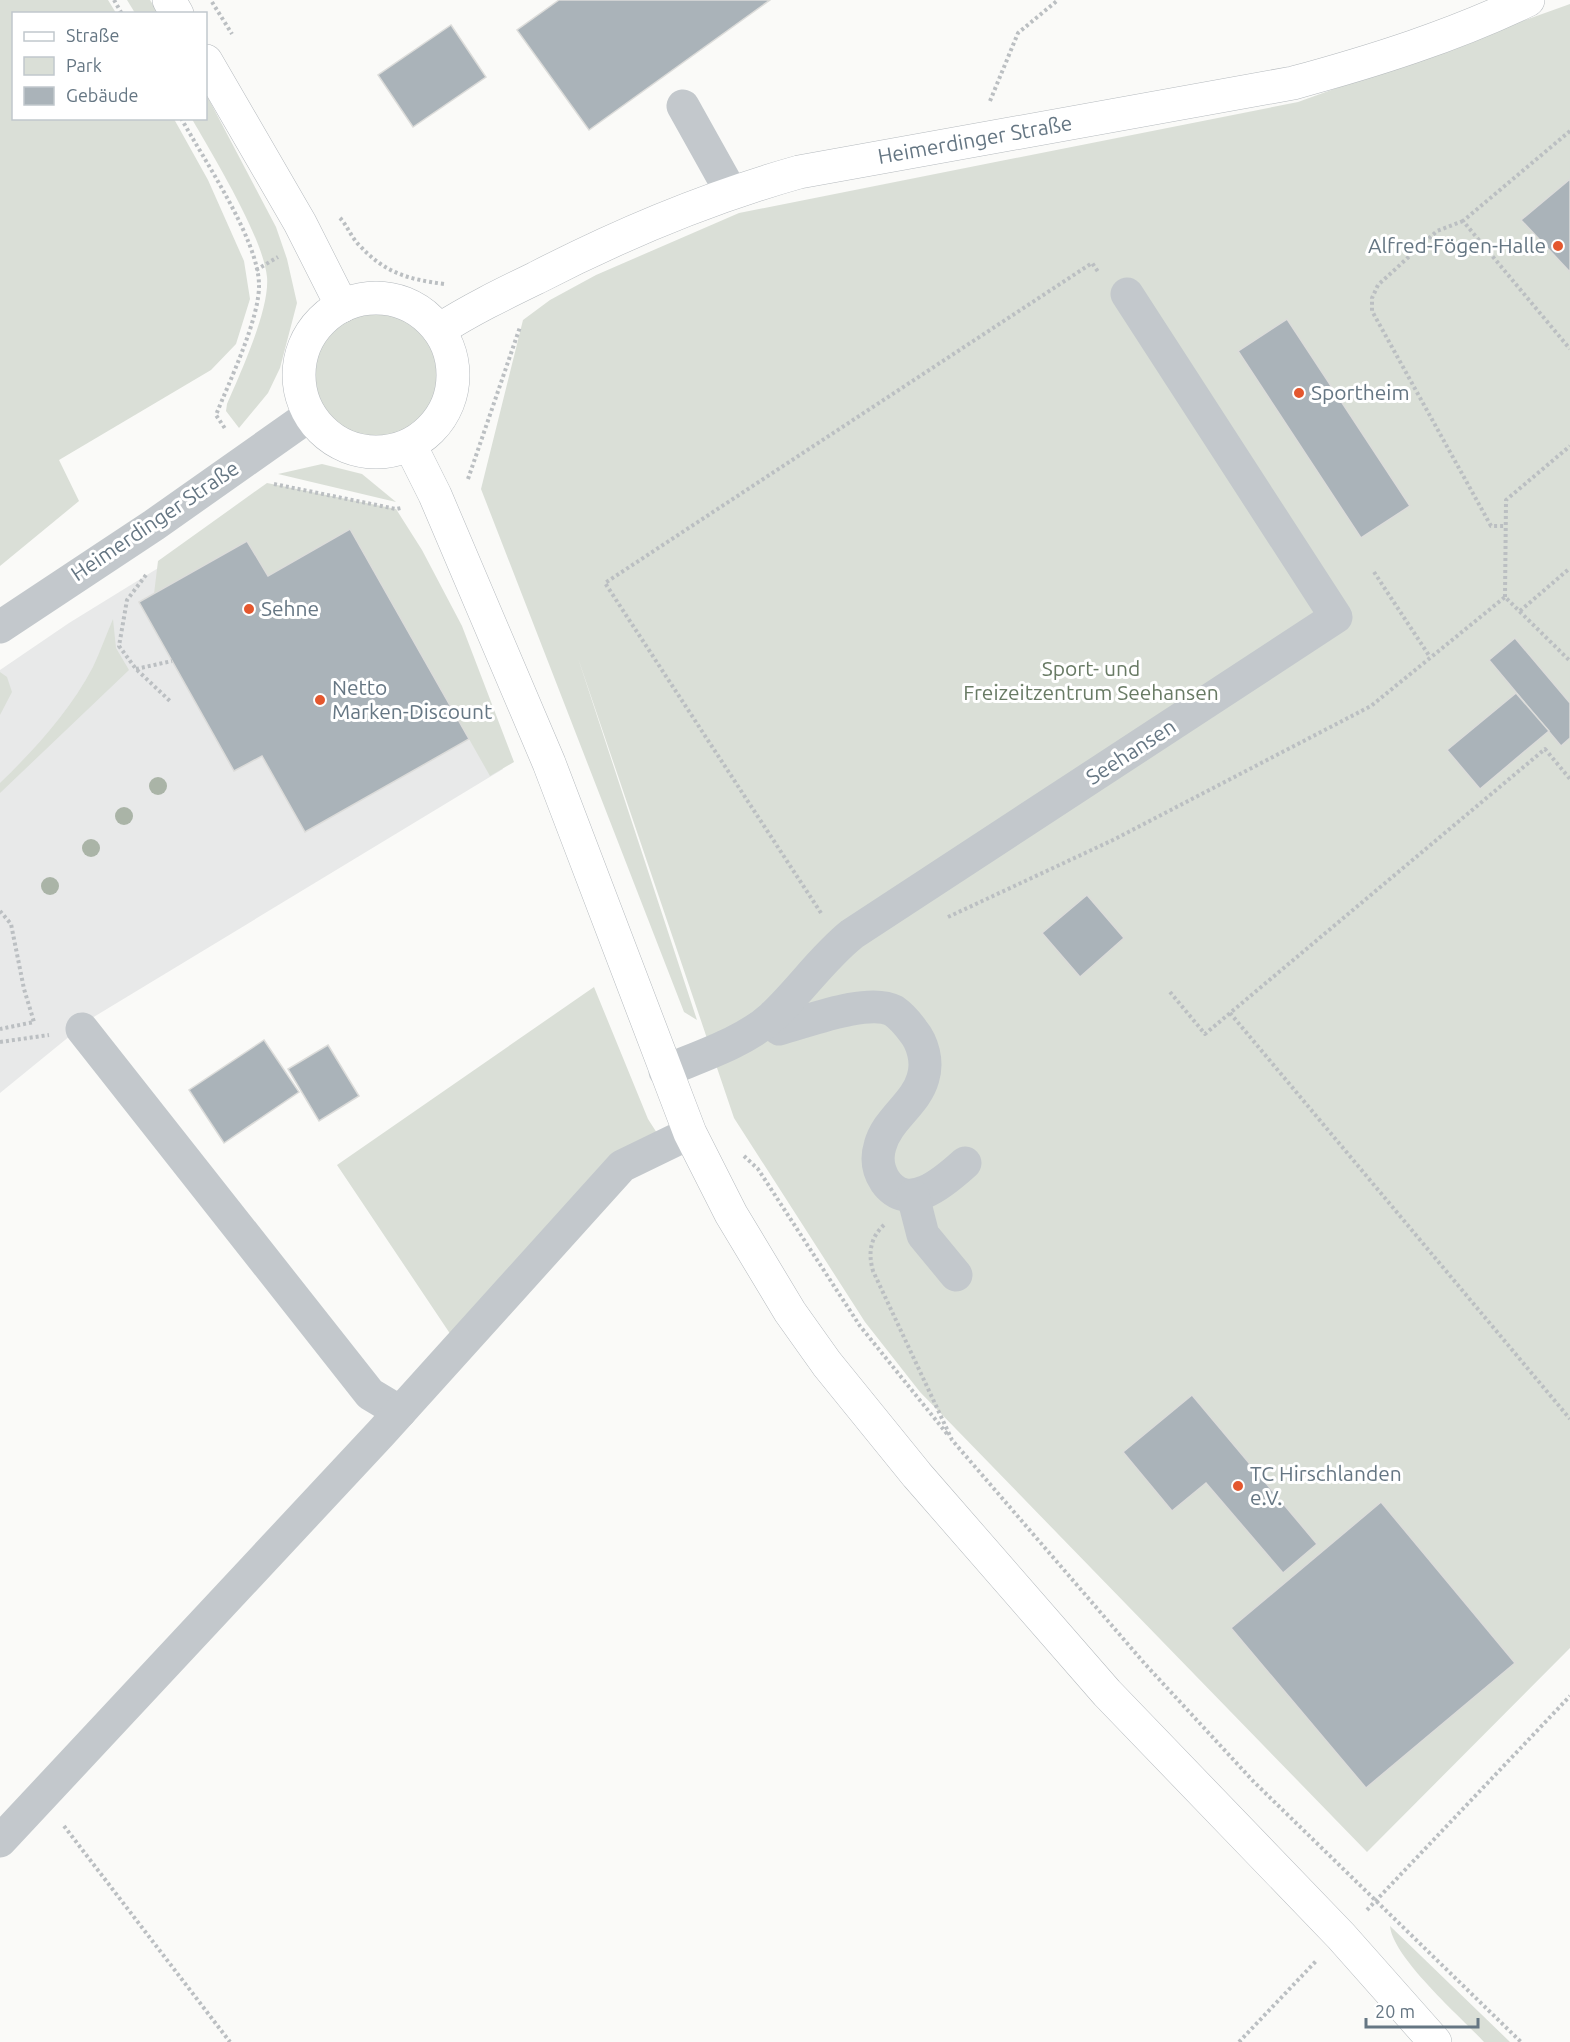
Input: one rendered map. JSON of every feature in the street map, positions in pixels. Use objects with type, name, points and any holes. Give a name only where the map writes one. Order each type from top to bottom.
[{"type":"main road","name":"Heimerdinger Straße","points":[[439,330],[585,252],[731,192],[799,172],[1293,83],[1371,62],[1438,38],[1528,0]]},
{"type":"main road","points":[[207,63],[300,223],[342,306]]},
{"type":"main road","points":[[371,298],[401,302],[427,317],[439,330],[451,355],[453,385],[449,400],[435,426],[410,445],[381,453],[351,449],[325,433],[310,415],[301,395],[298,380],[303,350],[318,324],[342,306],[371,298]]},
{"type":"main road","points":[[410,445],[435,495],[549,763],[664,1071],[690,1133],[736,1223],[790,1312],[827,1364],[894,1447],[1107,1693],[1222,1816],[1341,1936],[1435,2042]]},
{"type":"street","points":[[683,106],[731,192]]},
{"type":"street","name":"Seehansen","points":[[664,1071],[728,1045],[771,1018],[838,945],[852,934],[1336,617],[1127,294]]},
{"type":"street","name":"Heimerdinger Straße","points":[[0,627],[154,525],[310,415]]},
{"type":"street","points":[[771,1018],[779,1029],[859,1008],[879,1007],[894,1011],[912,1029],[926,1056],[923,1078],[913,1098],[887,1129],[877,1161],[881,1175],[889,1186],[900,1194],[913,1196],[930,1191],[965,1163]]},
{"type":"street","points":[[82,1029],[370,1394],[400,1412]]},
{"type":"street","points":[[0,1841],[400,1412],[622,1166],[690,1133]]},
{"type":"street","points":[[913,1196],[923,1235],[956,1275]]},
{"type":"path","points":[[973,140],[1018,33],[1058,0]]},
{"type":"path","points":[[182,120],[250,242],[259,285],[249,333],[216,415],[267,483],[396,509],[467,481],[523,320],[509,291]]},
{"type":"path","points":[[1505,526],[1491,526],[1372,311],[1372,298],[1378,285],[1437,231],[1463,221],[1570,131]]},
{"type":"path","points":[[1463,221],[1570,349]]},
{"type":"path","points":[[852,934],[828,923],[605,583],[1092,263],[1107,286],[1127,294]]},
{"type":"path","points":[[1570,446],[1506,500],[1504,597],[1570,661]]},
{"type":"path","points":[[154,525],[158,561],[127,600],[119,646],[136,669],[171,702]]},
{"type":"path","points":[[1520,611],[1570,568]]},
{"type":"path","points":[[1374,572],[1430,657]]},
{"type":"path","points":[[937,922],[1113,840],[1371,706],[1504,597]]},
{"type":"path","points":[[136,669],[172,661]]},
{"type":"path","points":[[1170,992],[1205,1034],[1545,749],[1570,779]]},
{"type":"path","points":[[0,911],[11,924],[24,989],[34,1022],[0,1029]]},
{"type":"path","points":[[1230,1013],[1570,1419]]},
{"type":"path","points":[[0,1042],[82,1029]]},
{"type":"path","points":[[739,1151],[758,1169],[860,1326],[914,1397],[1146,1664],[1246,1774],[1521,2042]]},
{"type":"path","points":[[913,1196],[878,1231],[870,1246],[869,1258],[952,1440]]},
{"type":"path","points":[[1239,2042],[1376,1902],[1570,1696]]},
{"type":"path","points":[[37,1802],[69,1831],[230,2042]]},
{"type":"shaded area","points":[[254,509],[376,525],[503,769],[92,1018],[0,1093],[0,670],[69,623]]},
{"type":"green space","points":[[0,0],[108,0],[115,12],[12,12],[12,120],[175,120],[208,180],[244,261],[250,299],[236,344],[211,370],[59,460],[79,501],[0,566]]},
{"type":"green space","points":[[127,0],[150,0],[157,12],[134,12]]},
{"type":"green space","name":"Sport- und Freizeitzentrum Seehansen","points":[[1570,4],[1570,1648],[1367,1852],[920,1392],[865,1322],[734,1118],[578,658],[697,1020],[684,1012],[481,489],[523,320],[550,300],[596,275],[739,213],[1298,102]]},
{"type":"green space","points":[[207,96],[276,227],[287,259],[297,303],[280,368],[268,393],[239,428],[226,411],[227,404],[259,323],[267,290],[267,277],[257,241],[224,175],[193,120],[207,120]]},
{"type":"green space","points":[[376,313],[400,318],[420,331],[433,351],[438,375],[433,399],[420,419],[400,432],[376,437],[352,432],[332,419],[319,399],[314,375],[319,351],[332,331],[352,318]]},
{"type":"green space","points":[[322,464],[362,474],[396,502],[278,474]]},
{"type":"green space","points":[[267,483],[396,509],[422,550],[462,626],[514,762],[490,776],[350,529],[268,576],[247,541],[154,594],[158,561]]},
{"type":"green space","points":[[113,619],[116,648],[129,670],[0,793],[0,783],[39,743],[74,699],[93,667]]},
{"type":"green space","points":[[0,672],[7,677],[12,692],[0,715]]},
{"type":"green space","points":[[594,987],[648,1119],[664,1144],[459,1347],[337,1165]]},
{"type":"green space","points":[[1390,1926],[1510,2042],[1484,2042],[1415,1970],[1394,1939]]},
{"type":"building","points":[[559,0],[770,0],[589,130],[517,30]]},
{"type":"building","points":[[451,25],[486,77],[413,127],[378,75]]},
{"type":"building","name":"Alfred-Fögen-Halle","points":[[1570,179],[1570,272],[1521,220]]},
{"type":"building","points":[[1287,319],[1410,506],[1361,538],[1238,351]]},
{"type":"building","name":"Netto Marken-Discount","points":[[350,529],[469,739],[305,832],[262,756],[234,771],[139,602],[247,541],[268,576]]},
{"type":"building","points":[[1515,638],[1570,703],[1570,738],[1561,746],[1489,660]]},
{"type":"building","points":[[1516,693],[1549,731],[1480,789],[1447,750]]},
{"type":"building","points":[[1087,895],[1124,938],[1080,977],[1042,933]]},
{"type":"building","points":[[264,1040],[299,1092],[224,1143],[189,1090]]},
{"type":"building","points":[[328,1045],[359,1096],[319,1121],[288,1069]]},
{"type":"building","name":"TC Hirschlanden e.V.","points":[[1192,1395],[1317,1544],[1283,1573],[1206,1483],[1172,1511],[1123,1452]]},
{"type":"building","points":[[1381,1502],[1515,1663],[1366,1788],[1231,1628]]},
{"type":"place","name":"Alfred-Fögen-Halle","points":[[1558,246]]},
{"type":"place","name":"Sportheim","points":[[1299,393]]},
{"type":"place","name":"Sehne","points":[[249,609]]},
{"type":"place","name":"Netto Marken-Discount","points":[[320,700]]},
{"type":"place","name":"TC Hirschlanden e.V.","points":[[1238,1486]]}]
